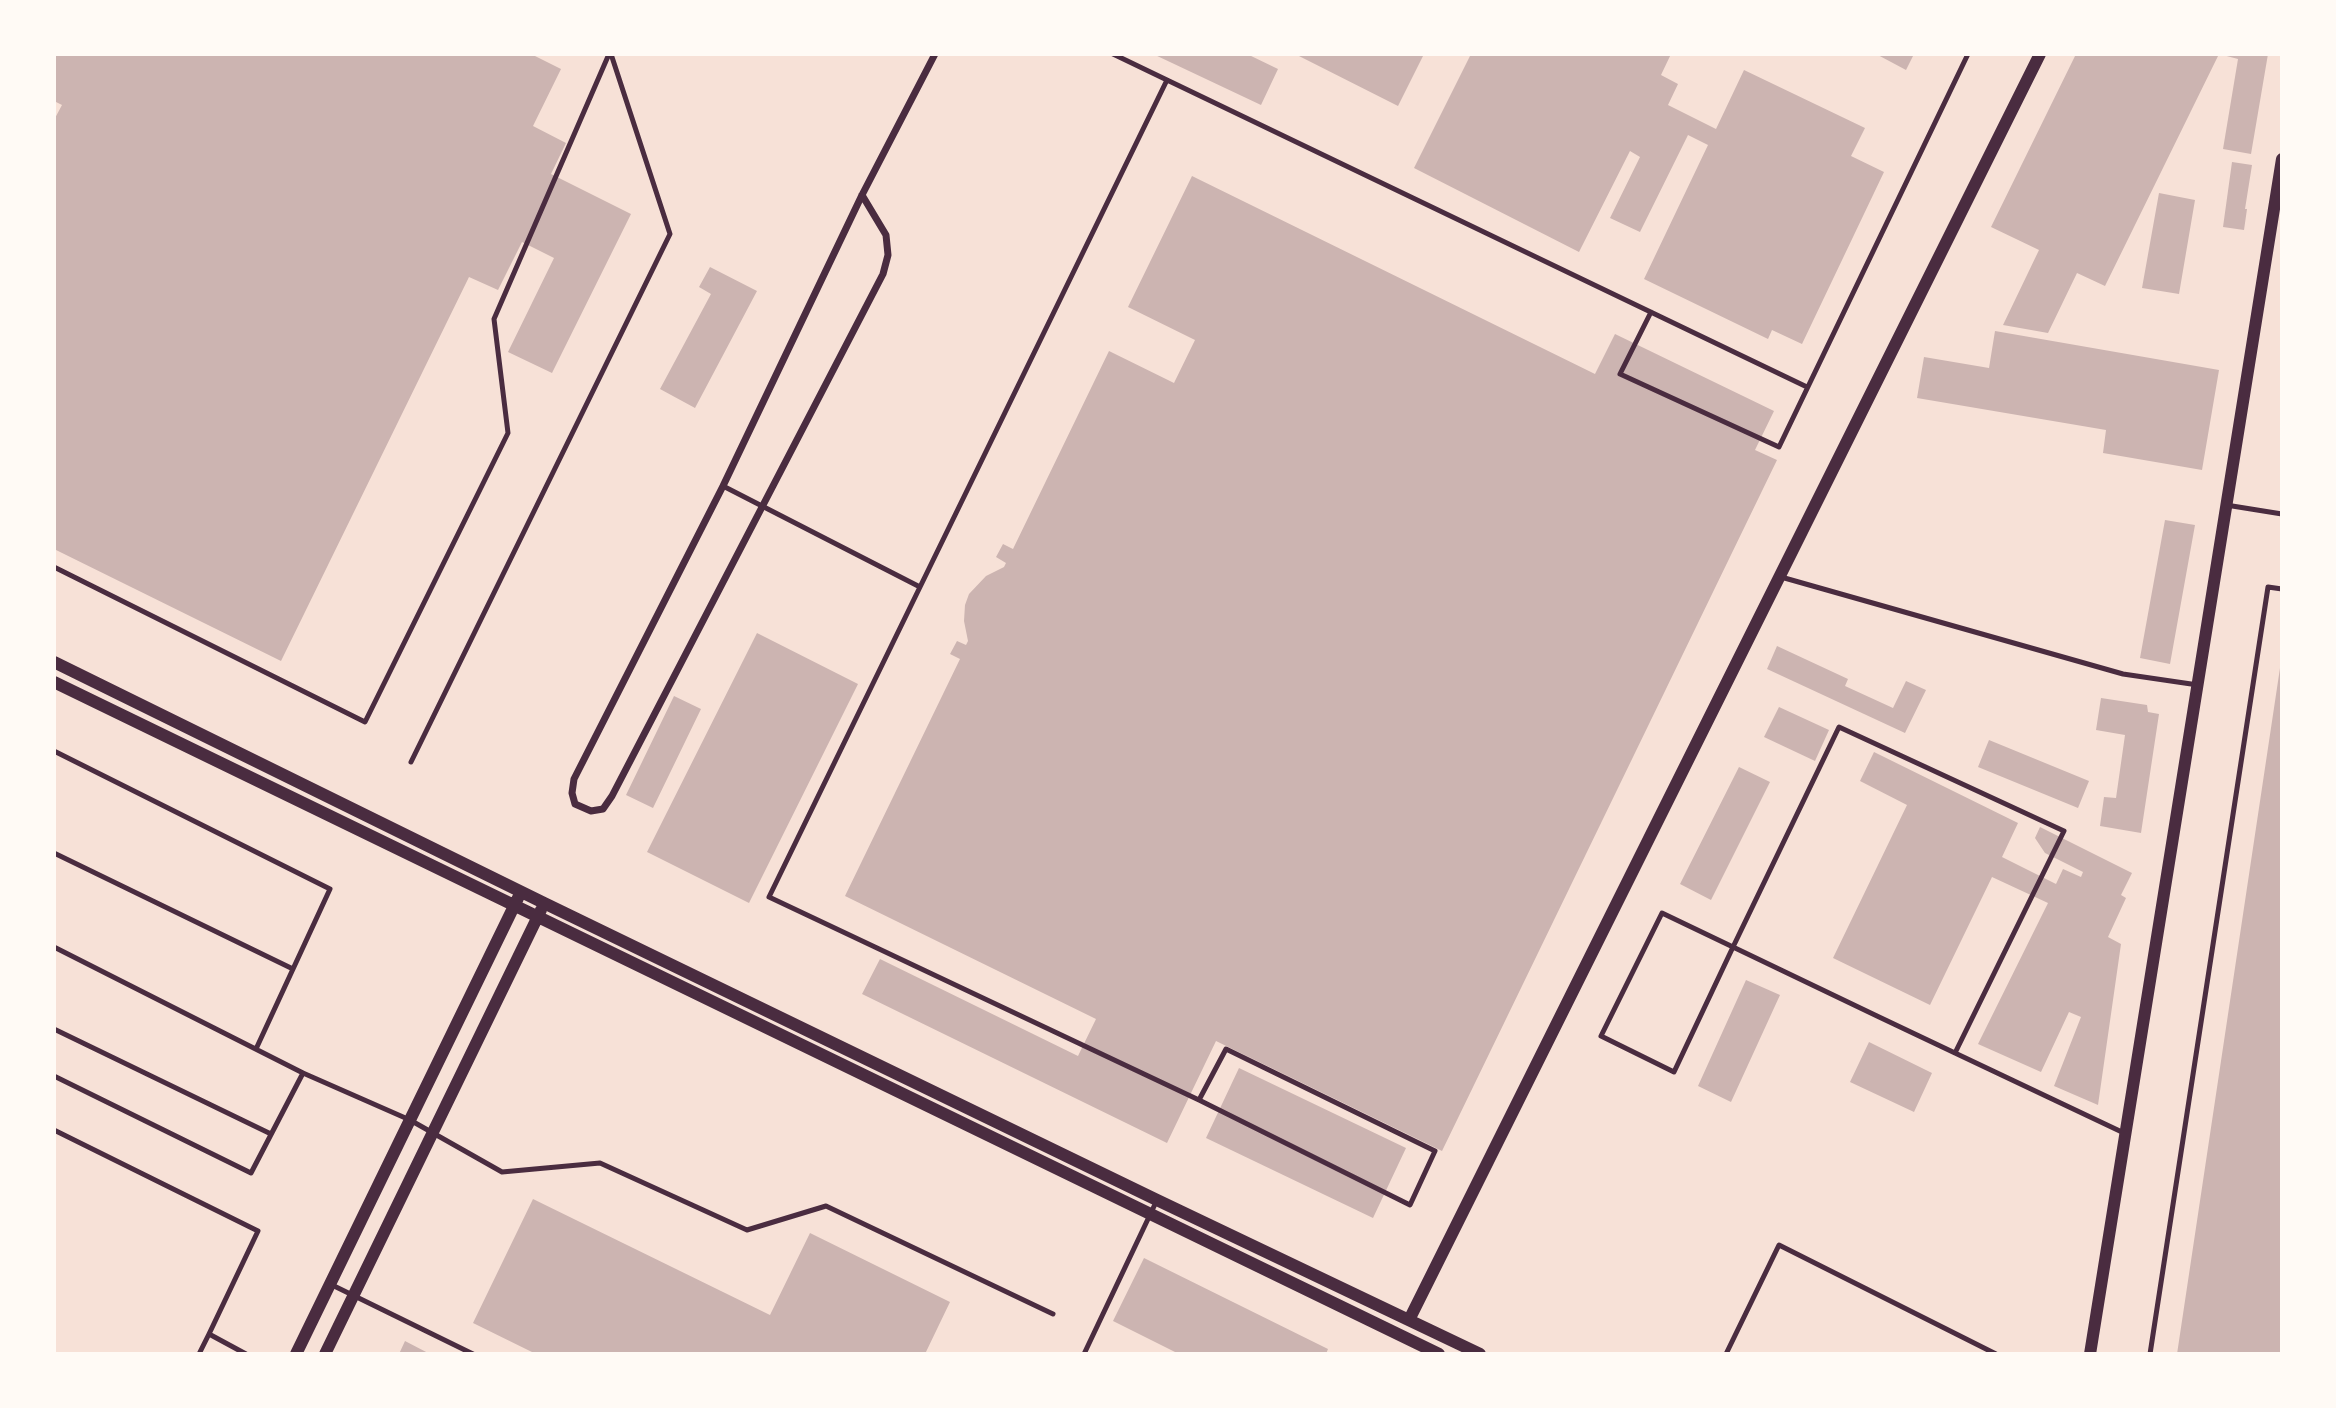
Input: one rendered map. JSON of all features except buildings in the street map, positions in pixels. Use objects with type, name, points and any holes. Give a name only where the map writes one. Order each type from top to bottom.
[{"type":"street","points":[[862,195],[886,234],[888,254],[883,274],[612,796],[603,809],[591,811],[575,804],[572,793],[574,779],[723,486],[862,195],[935,54]]},
{"type":"street","points":[[1409,1320],[2040,54]]},
{"type":"street","points":[[2090,1354],[2282,159]]},
{"type":"street","points":[[54,662],[544,903],[1480,1354]]},
{"type":"street","points":[[54,682],[1438,1354]]},
{"type":"street","points":[[296,1354],[521,891]]},
{"type":"street","points":[[325,1354],[544,903]]},
{"type":"lane","points":[[54,567],[366,722],[508,433],[494,319],[610,54]]},
{"type":"lane","points":[[411,762],[670,234],[610,54]]},
{"type":"lane","points":[[1113,54],[1807,387]]},
{"type":"lane","points":[[1651,312],[1620,374],[1779,446],[1968,54]]},
{"type":"lane","points":[[1167,80],[769,897],[1199,1100],[1410,1205],[1435,1152],[1226,1049],[1199,1100]]},
{"type":"lane","points":[[723,486],[920,587]]},
{"type":"lane","points":[[2227,505],[2282,514]]},
{"type":"lane","points":[[1780,577],[2123,674],[2198,685]]},
{"type":"lane","points":[[2150,1354],[2268,587],[2282,589]]},
{"type":"lane","points":[[1955,1053],[2064,831],[1839,727],[1733,947],[1674,1072],[1601,1036],[1662,913],[1733,947],[1955,1053],[2126,1135]]},
{"type":"lane","points":[[54,751],[330,889],[256,1049]]},
{"type":"lane","points":[[54,853],[293,969]]},
{"type":"lane","points":[[54,947],[303,1073],[410,1120],[502,1172],[600,1163],[747,1230],[826,1206],[1053,1314]]},
{"type":"lane","points":[[54,1029],[271,1134]]},
{"type":"lane","points":[[54,1076],[251,1173],[303,1073]]},
{"type":"lane","points":[[54,1130],[258,1231],[199,1354]]},
{"type":"lane","points":[[1084,1354],[1157,1200]]},
{"type":"lane","points":[[1726,1354],[1779,1245],[1996,1354]]},
{"type":"lane","points":[[330,1284],[473,1354]]},
{"type":"lane","points":[[209,1334],[246,1354]]}]
